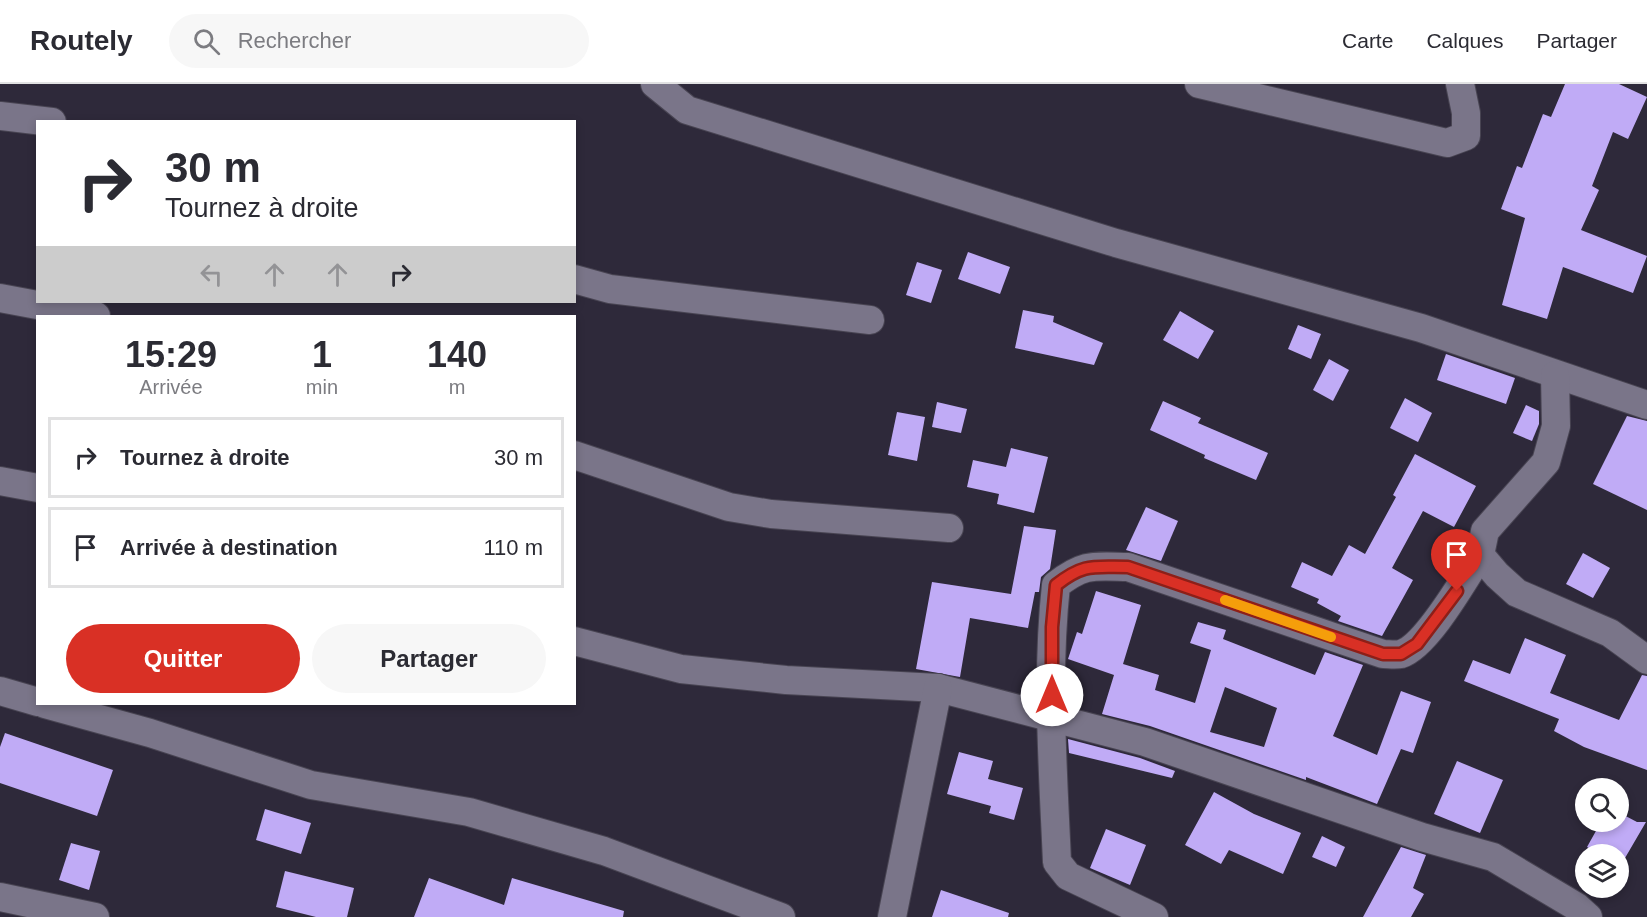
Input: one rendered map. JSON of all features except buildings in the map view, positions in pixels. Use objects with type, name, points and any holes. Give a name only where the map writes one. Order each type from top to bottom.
[{"type":"street","points":[[655,84],[687,110],[1116,243],[1421,328],[1647,405]]},
{"type":"street","points":[[1198,84],[1447,143],[1466,136],[1467,113],[1460,84]]},
{"type":"street","points":[[0,116],[36,120]]},
{"type":"street","points":[[576,280],[610,289],[870,320]]},
{"type":"street","points":[[0,298],[91,315]]},
{"type":"street","points":[[1154,917],[1068,876],[1057,862],[1052,718],[1052,627],[1056,585],[1075,570],[1096,566],[1128,567],[1383,654],[1401,654],[1417,644],[1446,609],[1480,555],[1485,531],[1546,462],[1556,426],[1555,375]]},
{"type":"street","points":[[576,456],[729,507],[771,514],[949,528]]},
{"type":"street","points":[[0,481],[36,488]]},
{"type":"street","points":[[1480,555],[1516,593],[1610,633],[1647,660]]},
{"type":"street","points":[[576,642],[681,669],[786,680],[938,688],[1145,742],[1422,837],[1492,857],[1577,907],[1588,917]]},
{"type":"street","points":[[891,917],[938,688]]},
{"type":"street","points":[[0,691],[36,701]]},
{"type":"street","points":[[49,705],[150,733],[311,785],[469,812],[592,847],[781,917]]},
{"type":"street","points":[[0,897],[95,917]]},
{"type":"slow traffic","points":[[1225,600],[1331,637]]},
{"type":"route","points":[[1052,695],[1052,627],[1056,585],[1075,570],[1096,566],[1128,567],[1383,654],[1401,654],[1417,644],[1446,609],[1457,591]]}]
